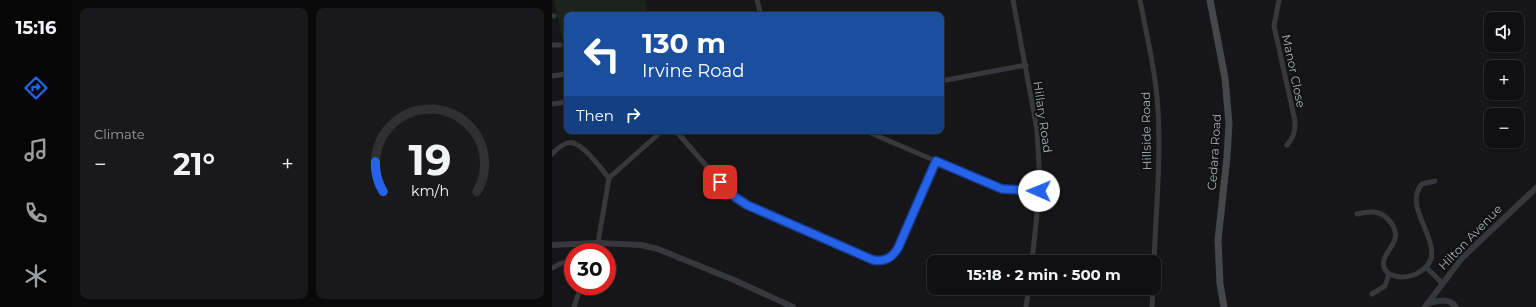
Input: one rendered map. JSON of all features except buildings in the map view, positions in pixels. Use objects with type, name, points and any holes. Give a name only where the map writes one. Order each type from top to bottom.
[{"type":"main road","name":"Cedara Road","points":[[1210,0],[1225,78],[1229,124],[1218,240],[1220,284],[1224,307]]},
{"type":"street","points":[[757,0],[761,12]]},
{"type":"street","name":"Hillary Road","points":[[1014,0],[1037,130],[1039,191],[1033,255]]},
{"type":"street","name":"Hillside Road","points":[[1140,0],[1154,71],[1158,117],[1154,255]]},
{"type":"street","name":"Manor Close","points":[[1279,0],[1275,17],[1275,30],[1295,121],[1295,131],[1293,137],[1287,145]]},
{"type":"street","points":[[552,45],[560,45]]},
{"type":"street","points":[[944,80],[1026,66]]},
{"type":"street","points":[[552,76],[564,74]]},
{"type":"street","points":[[552,104],[564,102]]},
{"type":"street","points":[[598,243],[609,178],[659,134]]},
{"type":"street","points":[[679,134],[729,192],[741,202],[873,260],[880,261],[887,260],[892,257],[898,248],[936,161]]},
{"type":"street","points":[[873,134],[1002,189],[1039,191]]},
{"type":"street","points":[[552,154],[567,143],[574,142],[583,148],[609,178]]},
{"type":"street","points":[[1357,214],[1368,211],[1376,212],[1385,216],[1391,223],[1396,236],[1384,261],[1384,267],[1389,274],[1396,277],[1410,276],[1426,267],[1430,262],[1432,248],[1416,204],[1418,190],[1422,184],[1435,181]]},
{"type":"street","name":"Hilton Avenue","points":[[1427,305],[1442,283],[1472,249],[1536,188]]},
{"type":"street","points":[[552,245],[564,244]]},
{"type":"street","points":[[616,244],[642,245],[658,249],[734,280],[793,307]]},
{"type":"street","points":[[552,268],[564,263]]},
{"type":"street","points":[[1426,267],[1442,283]]},
{"type":"street","points":[[1372,294],[1385,286],[1389,274]]},
{"type":"street","points":[[574,307],[578,295]]},
{"type":"street","points":[[1026,307],[1027,295]]},
{"type":"street","points":[[1152,307],[1153,295]]},
{"type":"street","points":[[1427,305],[1444,300],[1450,301],[1456,307]]},
{"type":"shaded area","points":[[554,0],[645,0],[647,12],[564,12],[564,48]]},
{"type":"route","points":[[720,182],[729,192],[747,205],[873,260],[880,261],[887,260],[895,254],[921,198],[936,161],[1002,189],[1039,191]]}]
